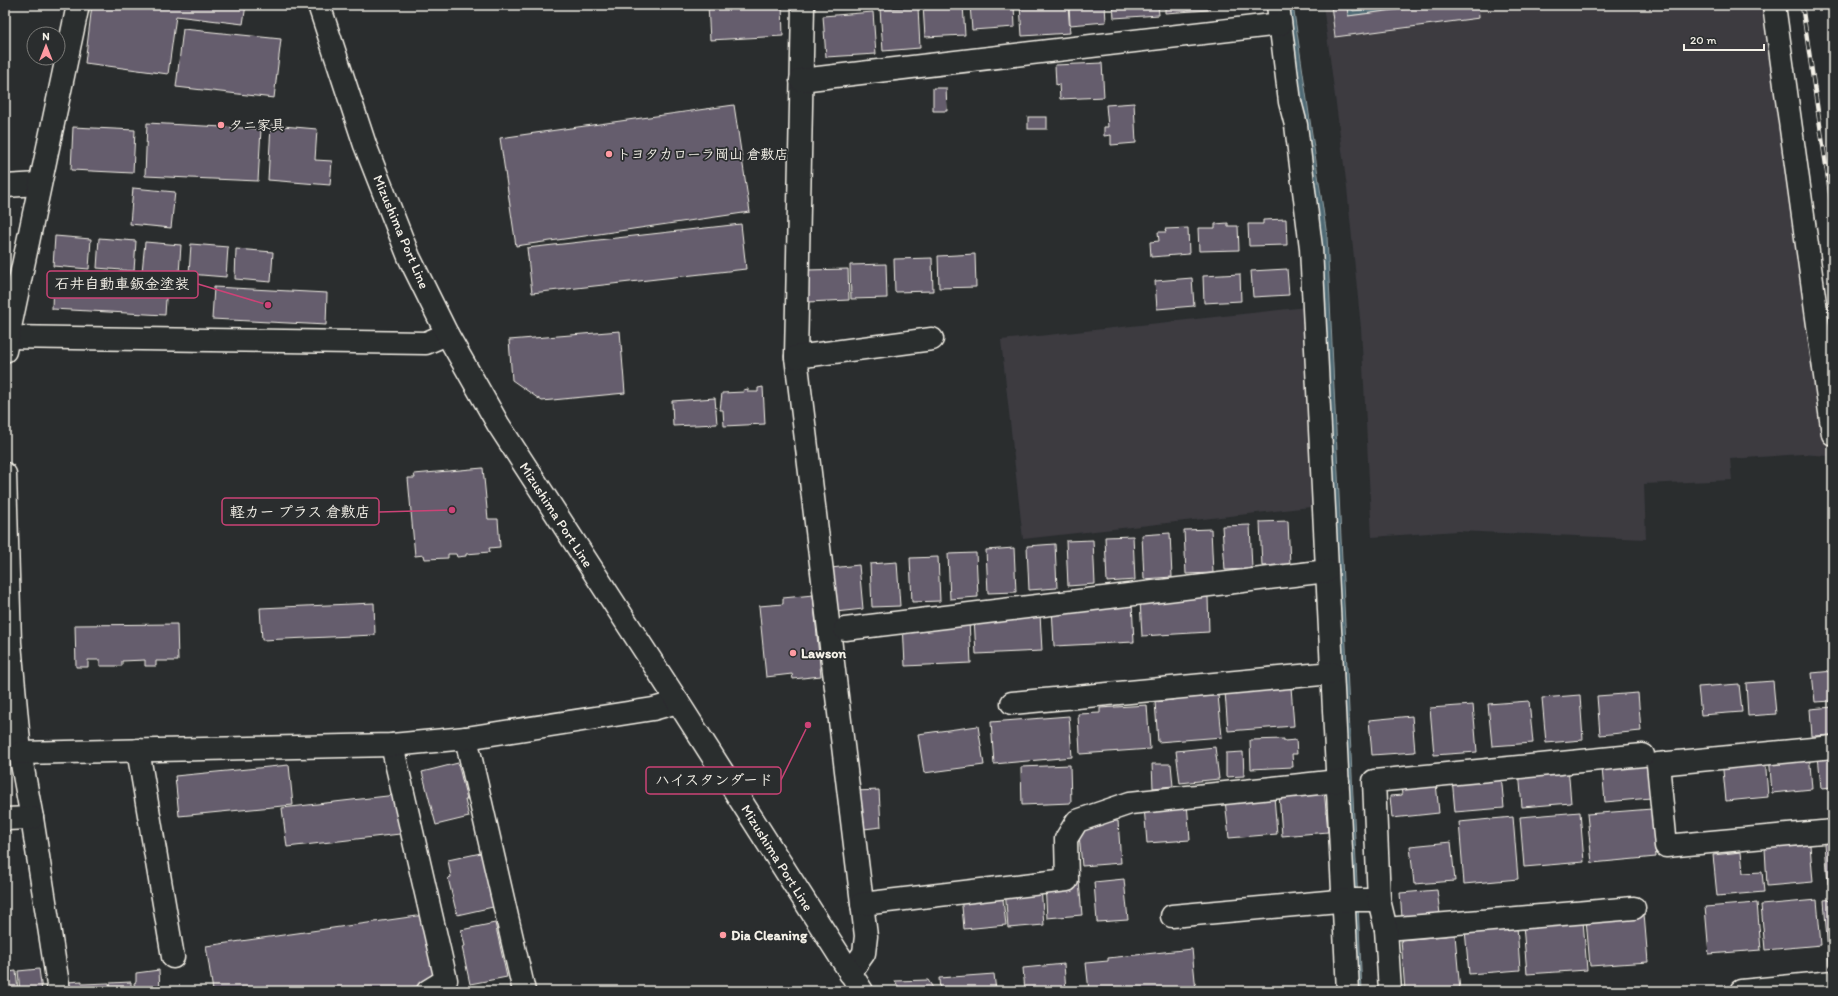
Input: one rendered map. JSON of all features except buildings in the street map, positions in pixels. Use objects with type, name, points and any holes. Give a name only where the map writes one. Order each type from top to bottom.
[{"type":"street","points":[[78,5],[6,342],[426,343],[447,334]]},
{"type":"street","name":"Mizushima Port Line","points":[[319,5],[365,145],[409,257],[447,334],[498,424],[678,702],[856,982]]},
{"type":"street","points":[[803,5],[796,357],[866,936],[864,953],[856,982]]},
{"type":"street","points":[[1774,5],[1833,434]]},
{"type":"street","points":[[801,80],[1279,15],[1290,102],[1296,125],[1311,248],[1338,781],[1359,900],[1386,929],[1390,991]]},
{"type":"street","points":[[5,186],[39,184]]},
{"type":"street","points":[[796,357],[932,339]]},
{"type":"street","points":[[5,474],[10,643],[20,753],[32,818],[58,991]]},
{"type":"street","points":[[845,629],[1327,571]]},
{"type":"street","points":[[1012,703],[1332,673]]},
{"type":"street","points":[[20,753],[392,745],[466,738],[653,709],[678,702]]},
{"type":"street","points":[[466,738],[524,991]]},
{"type":"street","points":[[392,745],[446,980],[428,991]]},
{"type":"street","points":[[1833,747],[1658,764],[1666,846],[1833,831]]},
{"type":"street","points":[[138,750],[173,957]]},
{"type":"street","points":[[1348,991],[1374,781],[1643,755]]},
{"type":"street","points":[[862,904],[1067,880],[1066,839],[1077,821],[1130,803],[1338,781]]},
{"type":"street","points":[[5,819],[32,818]]},
{"type":"street","points":[[1172,916],[1359,900]]},
{"type":"street","points":[[1386,929],[1634,908]]},
{"type":"street","points":[[1741,991],[1833,982]]},
{"type":"shaded area","points":[[1323,5],[1331,5],[1335,37],[1479,18],[1478,5],[1765,5],[1828,456],[1802,454],[1730,459],[1732,480],[1644,484],[1646,539],[1457,531],[1372,537],[1361,328],[1347,188]]},
{"type":"shaded area","points":[[1307,307],[1311,507],[1023,539],[1001,340]]},
{"type":"water","points":[[1288,5],[1293,5],[1327,236],[1362,991],[1355,991],[1320,237]]},
{"type":"water","points":[[1347,5],[1433,5],[1348,16]]},
{"type":"railway","points":[[1802,5],[1833,212]]},
{"type":"place","name":"タニ家具","points":[[221,125]]},
{"type":"place","name":"トヨタカローラ岡山 倉敷店","points":[[609,154]]},
{"type":"place","name":"石井自動車鈑金塗装","points":[[268,305]]},
{"type":"place","name":"軽カー プラス 倉敷店","points":[[452,510]]},
{"type":"place","name":"Lawson","points":[[793,653]]},
{"type":"place","name":"ハイスタンダード","points":[[808,725]]},
{"type":"place","name":"Dia Cleaning","points":[[723,935]]}]
